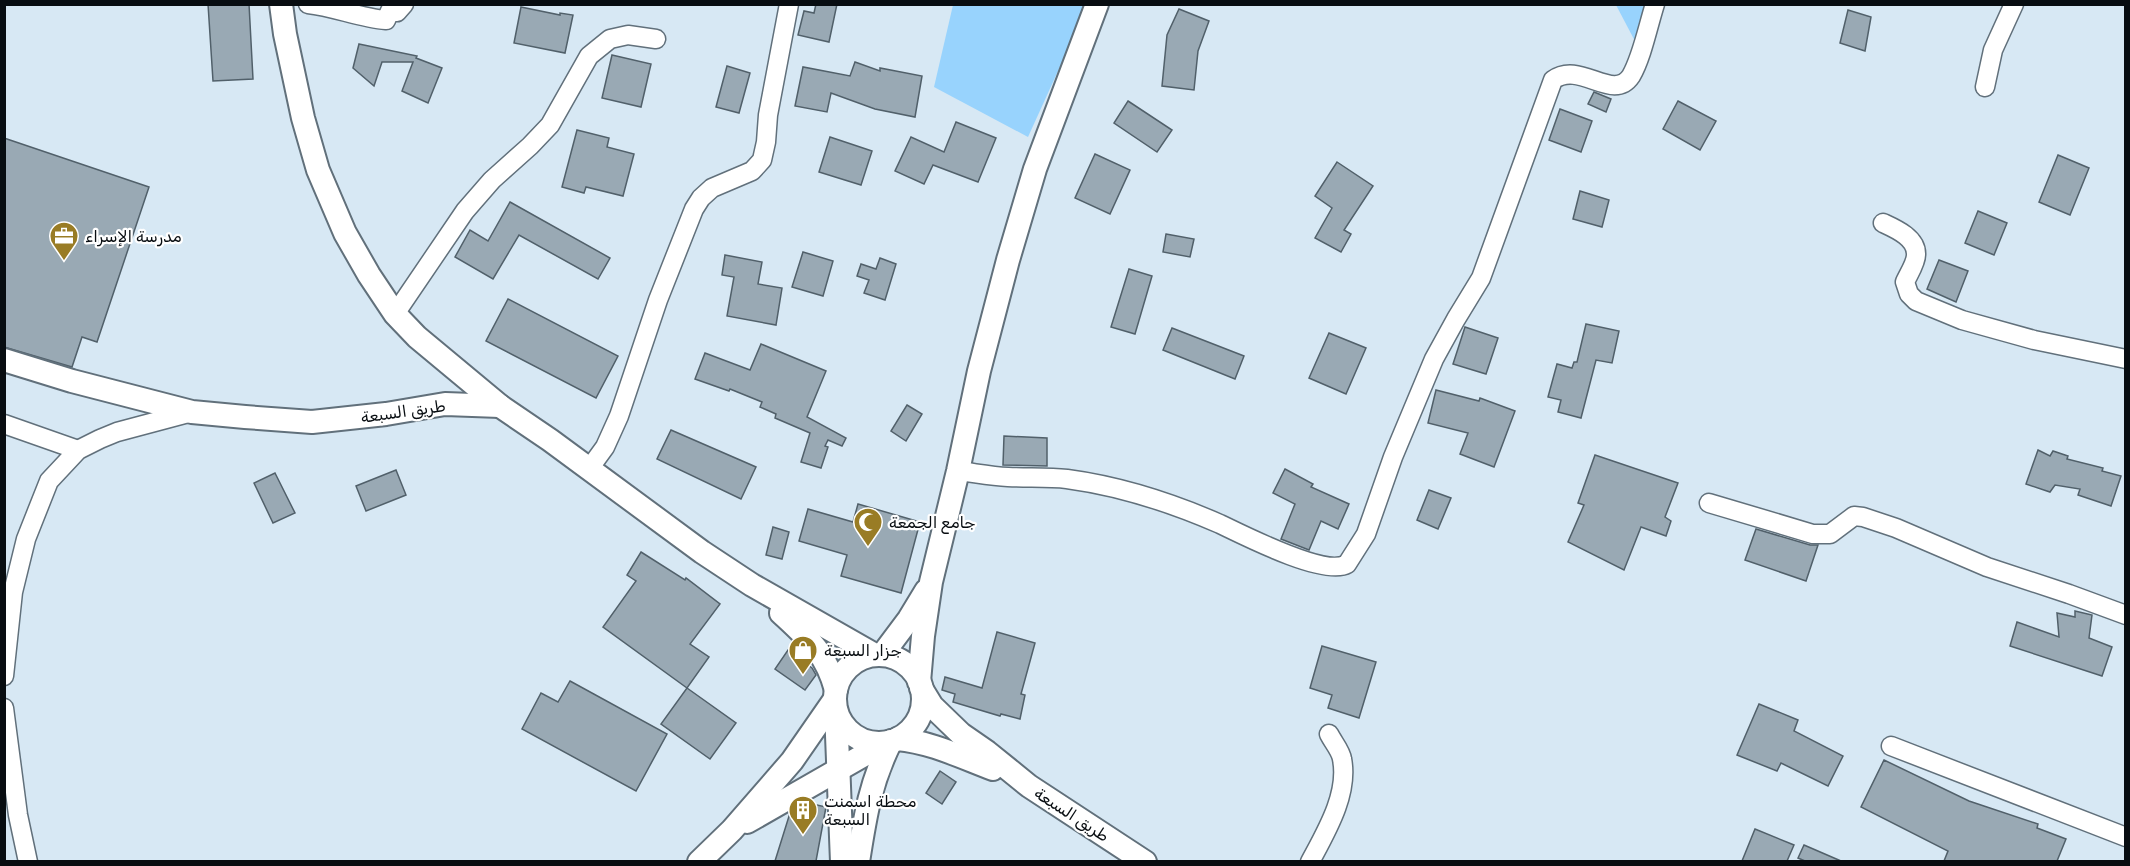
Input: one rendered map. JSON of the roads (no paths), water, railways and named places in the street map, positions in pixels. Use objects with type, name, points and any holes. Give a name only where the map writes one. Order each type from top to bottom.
[{"type":"street","points":[[281,4],[303,118],[318,170],[345,233],[395,314],[417,337],[501,406],[702,552],[752,585],[879,655],[891,657],[908,667],[932,706],[948,723],[1029,786]]},
{"type":"street","points":[[308,4],[386,20],[390,11],[397,12],[404,4]]},
{"type":"street","points":[[589,469],[605,447],[619,416],[658,300],[694,209],[701,198],[712,188],[752,171],[762,159],[789,4]]},
{"type":"street","points":[[732,830],[910,730],[919,718],[922,703],[920,685],[923,636],[931,582],[979,371],[1035,169],[1097,4]]},
{"type":"street","points":[[958,471],[1006,477],[1066,479],[1114,488],[1170,505],[1217,523],[1294,558],[1338,567],[1347,564],[1366,534],[1393,457],[1434,359],[1481,278],[1553,80],[1569,73],[1612,85],[1623,84],[1635,68],[1655,4]]},
{"type":"street","points":[[1984,87],[1993,50],[2014,4]]},
{"type":"street","points":[[395,314],[465,211],[492,180],[550,125],[589,56],[610,39],[628,35],[656,39]]},
{"type":"street","points":[[1883,224],[1901,232],[1913,243],[1917,256],[1905,282],[1908,294],[1916,301],[1962,320],[2013,335],[2126,359]]},
{"type":"street","name":"طريق السبعة","points":[[4,360],[72,381],[192,412],[312,422],[386,414],[446,404],[501,406]]},
{"type":"street","points":[[4,676],[13,592],[26,539],[49,481],[78,450],[117,432],[192,412]]},
{"type":"street","points":[[4,424],[78,450]]},
{"type":"street","points":[[1709,503],[1813,534],[1830,534],[1854,516],[1863,517],[1915,536],[1987,567],[2126,615]]},
{"type":"street","points":[[842,861],[835,698],[841,677],[850,666],[862,659],[879,655],[909,619],[931,582]]},
{"type":"street","points":[[752,585],[812,642],[823,657],[841,722],[853,735],[868,742],[891,741],[932,745],[1029,786]]},
{"type":"street","points":[[699,861],[732,830],[792,761],[835,698]]},
{"type":"street","points":[[4,708],[18,815],[27,861]]},
{"type":"street","points":[[1310,861],[1324,836],[1339,798],[1344,773],[1342,757],[1329,734]]},
{"type":"street","points":[[858,861],[865,813],[891,741]]},
{"type":"street","points":[[1891,746],[2126,837]]},
{"type":"street","name":"طريق السبعة","points":[[1029,786],[1145,861]]},
{"type":"place","name":"مدرسة الإسراء","points":[[64,262]]},
{"type":"place","name":"جامع الجمعة","points":[[868,548]]},
{"type":"place","name":"جزار السبعة","points":[[803,676]]},
{"type":"place","name":"محطة اسمنت السبعة","points":[[803,836]]}]
